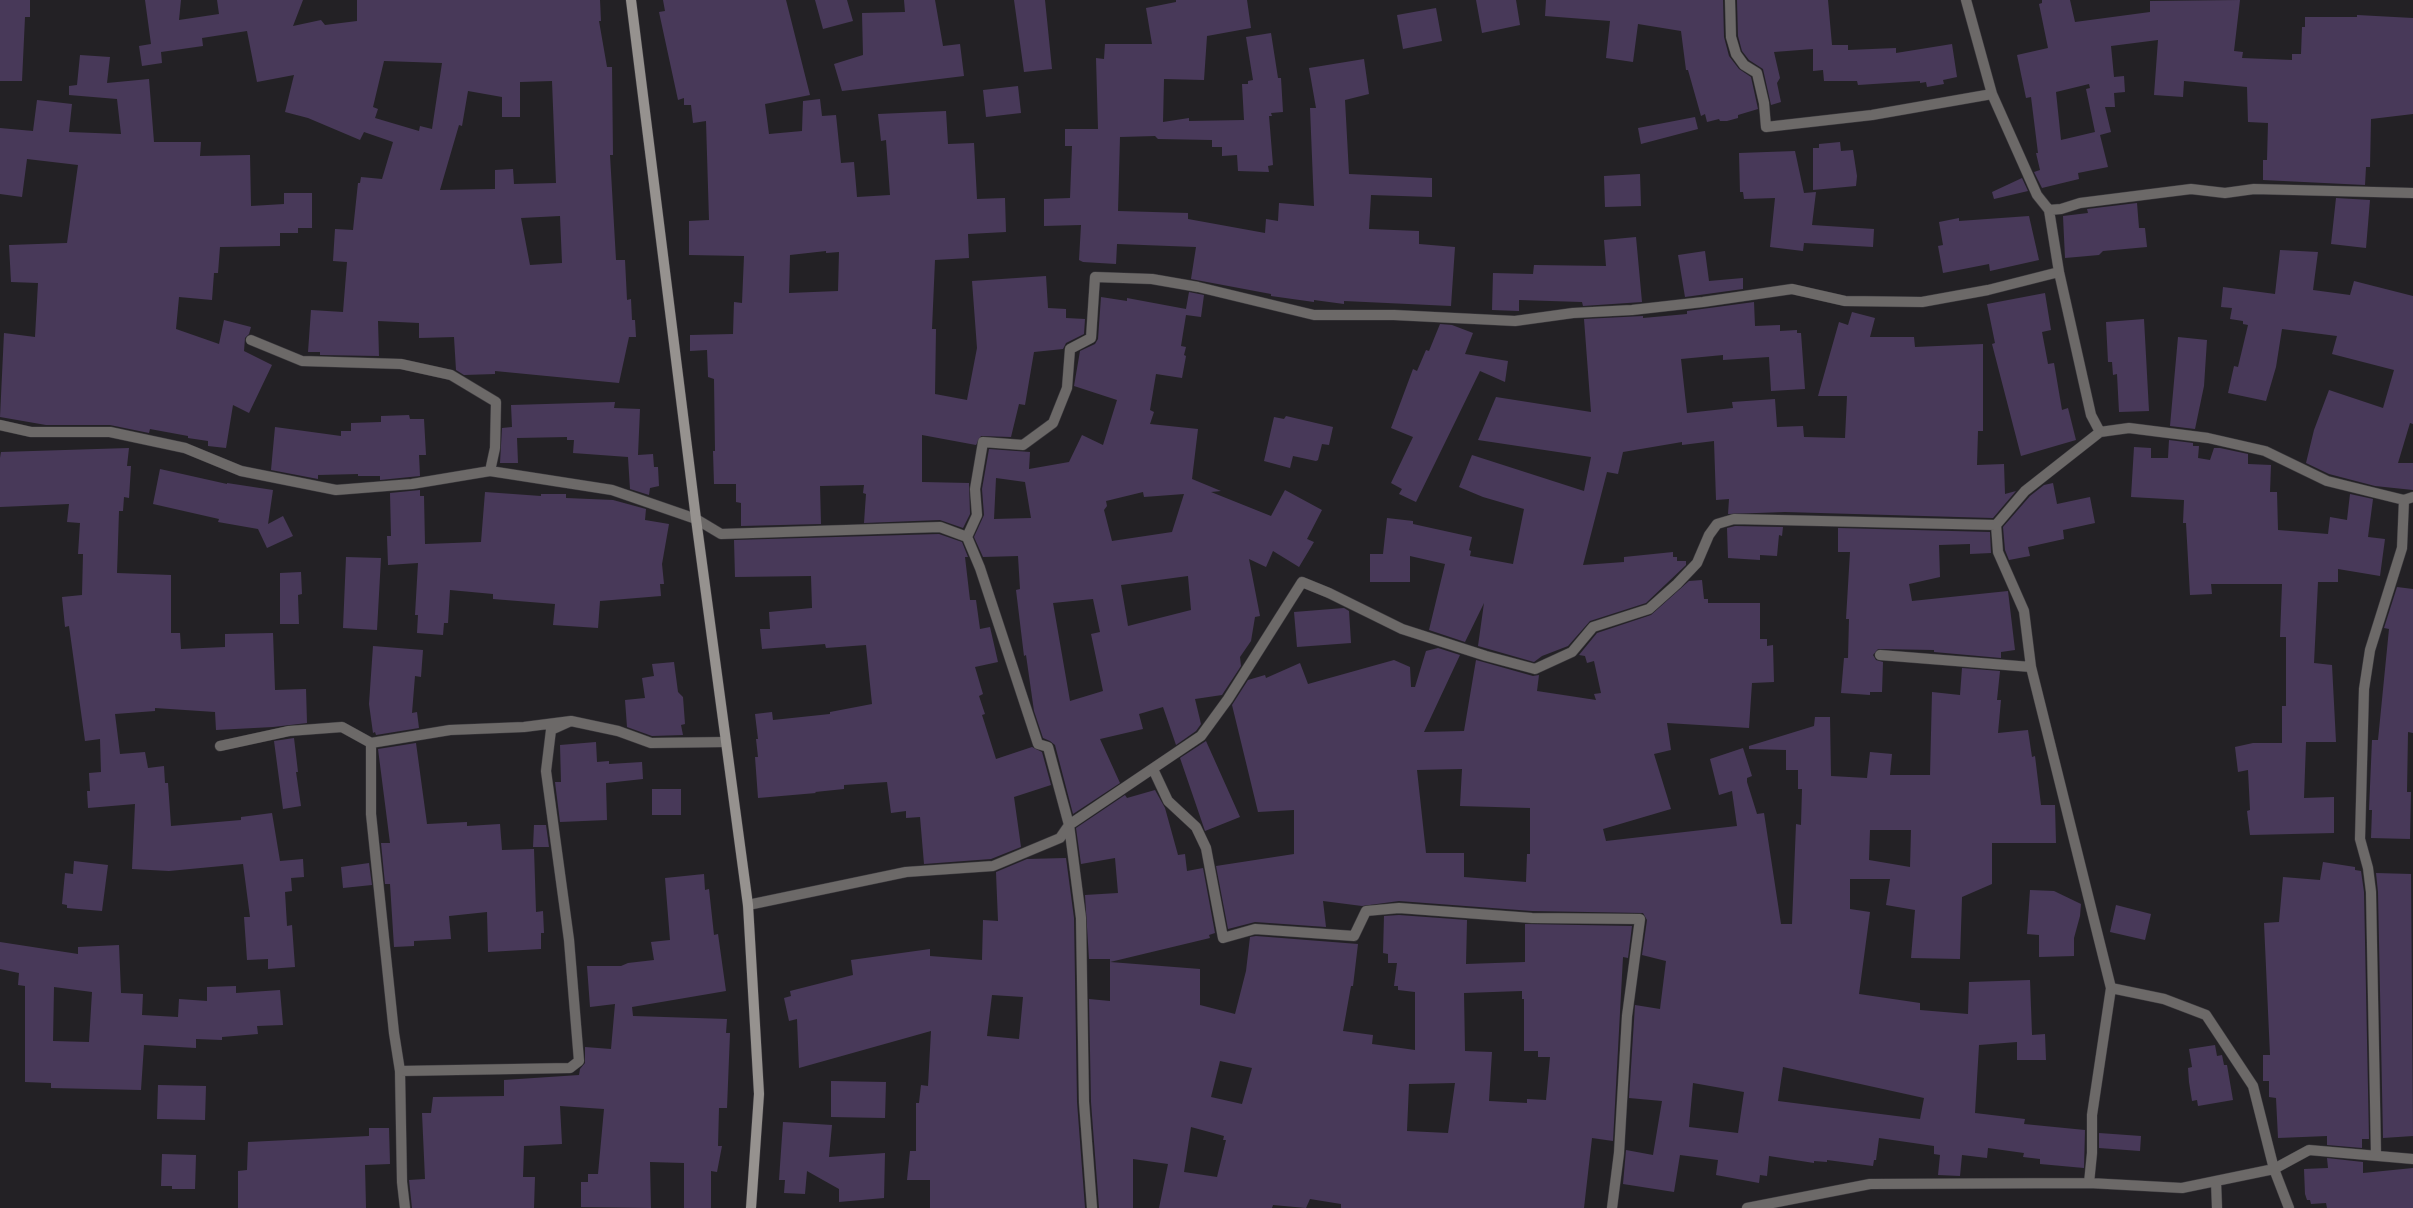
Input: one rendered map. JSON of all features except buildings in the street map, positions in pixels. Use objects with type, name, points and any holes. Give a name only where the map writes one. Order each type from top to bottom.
[{"type":"main road","points":[[631,0],[696,519],[748,905],[759,1094],[751,1208]]},
{"type":"street","points":[[1730,0],[1731,37],[1736,54],[1744,65],[1757,73],[1764,103],[1766,127],[1872,115],[1992,94]]},
{"type":"street","points":[[1966,0],[1992,94],[2037,195],[2049,210],[2059,272],[2091,415],[2100,432]]},
{"type":"street","points":[[2049,210],[2061,209],[2080,203],[2191,189],[2225,193],[2254,189],[2413,193]]},
{"type":"street","points":[[967,537],[977,515],[975,489],[983,442],[1023,445],[1053,423],[1067,388],[1070,349],[1091,338],[1095,277],[1152,279],[1198,287],[1314,315],[1394,315],[1515,321],[1573,313],[1632,310],[1703,302],[1792,288],[1845,301],[1922,302],[1988,290],[2059,272]]},
{"type":"street","points":[[251,340],[302,361],[401,364],[451,375],[496,402],[495,448],[490,471]]},
{"type":"street","points":[[0,424],[31,432],[110,432],[185,448],[241,471],[336,490],[412,484],[490,471],[612,490],[696,519],[720,534],[940,527],[967,537],[980,568],[1038,744],[1048,747],[1069,825],[1081,918],[1084,1102],[1092,1208]]},
{"type":"street","points":[[2089,1183],[2092,1153],[2092,1115],[2111,988],[2031,667],[2024,611],[1998,552],[1996,525],[2025,491],[2100,432],[2129,428],[2208,438],[2265,451],[2327,481],[2409,498],[2402,548],[2370,650],[2364,689],[2360,839],[2372,892],[2376,1154]]},
{"type":"street","points":[[748,905],[906,872],[993,866],[1060,838],[1069,825],[1201,736],[1228,699],[1302,582],[1329,593],[1402,629],[1486,656],[1535,669],[1572,652],[1593,627],[1648,609],[1677,584],[1697,563],[1709,535],[1717,524],[1734,519],[1996,525]]},
{"type":"street","points":[[1880,655],[2031,667]]},
{"type":"street","points":[[220,746],[289,732],[342,727],[372,743],[450,730],[571,721],[618,731],[651,743],[726,742]]},
{"type":"street","points":[[400,1071],[570,1068],[579,1061],[569,940],[546,771],[551,730],[571,721]]},
{"type":"street","points":[[372,743],[371,814],[394,1033],[400,1071],[402,1182],[405,1208]]},
{"type":"street","points":[[1153,769],[1168,800],[1196,827],[1206,848],[1224,938],[1255,929],[1354,936],[1366,911],[1399,908],[1532,918],[1640,919],[1627,1016],[1619,1154],[1612,1208]]},
{"type":"street","points":[[2111,988],[2164,999],[2206,1015],[2252,1086],[2274,1169],[2289,1208]]},
{"type":"street","points":[[1747,1208],[1870,1184],[2089,1183],[2182,1188],[2274,1169],[2309,1150],[2376,1154],[2413,1159]]},
{"type":"street","points":[[2216,1181],[2216,1208]]}]
